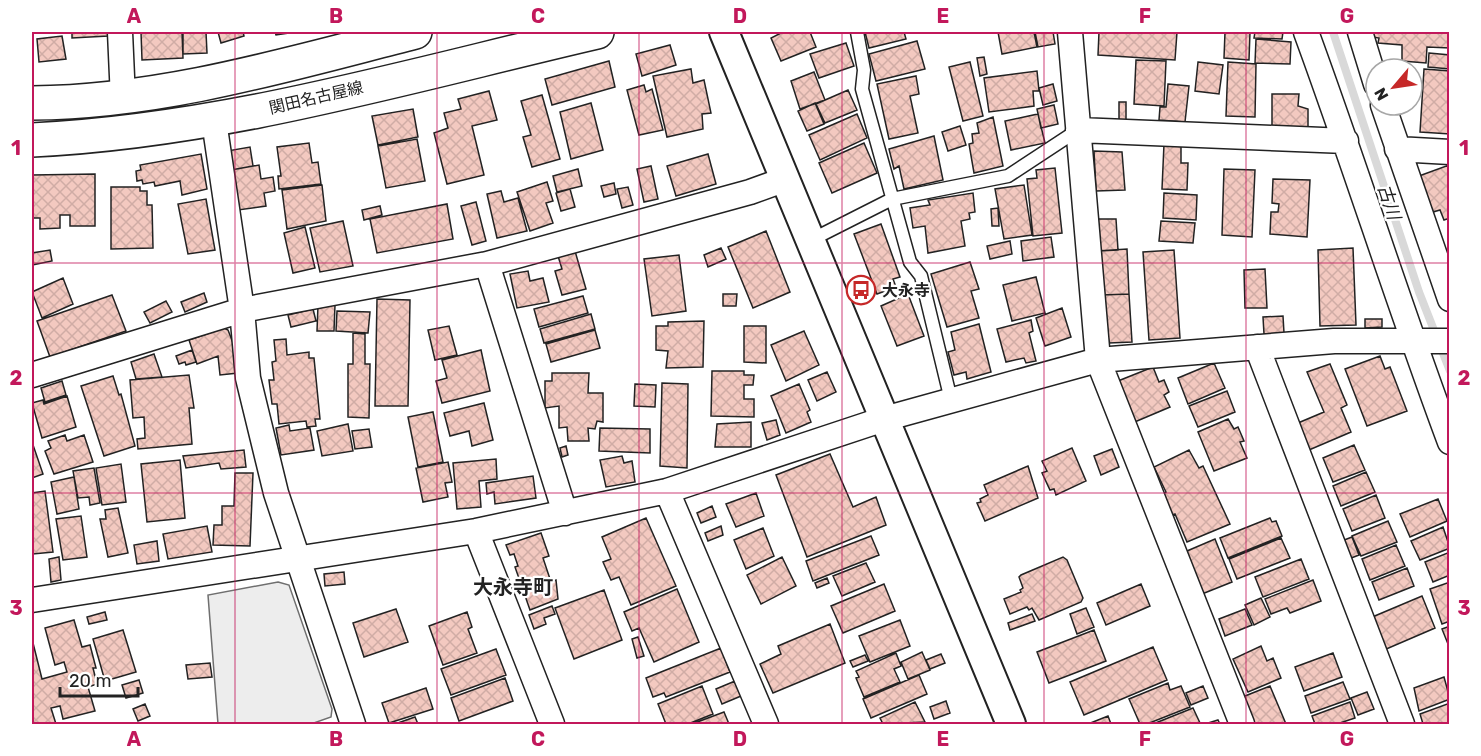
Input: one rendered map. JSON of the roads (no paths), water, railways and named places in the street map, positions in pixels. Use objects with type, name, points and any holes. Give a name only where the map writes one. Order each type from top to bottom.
[{"type":"main road","points":[[32,103],[123,99],[243,76],[415,32]]},
{"type":"main road","name":"関田名古屋線","points":[[32,140],[99,137],[214,121],[597,32]]},
{"type":"street","points":[[120,32],[123,99]]},
{"type":"street","points":[[724,32],[1011,724]]},
{"type":"street","points":[[1070,32],[1098,360],[1242,724]]},
{"type":"street","points":[[1306,32],[1346,141],[1411,340],[1449,442]]},
{"type":"street","points":[[1360,32],[1368,57]]},
{"type":"street","points":[[1387,117],[1449,299]]},
{"type":"street","points":[[214,121],[242,310],[248,378],[276,493],[300,560],[348,723]]},
{"type":"street","points":[[1078,130],[1346,141]]},
{"type":"street","points":[[1397,149],[1449,152]]},
{"type":"street","points":[[32,375],[242,310],[487,264],[750,192],[786,179]]},
{"type":"street","points":[[487,264],[565,513]]},
{"type":"street","points":[[32,600],[476,531],[668,491],[884,419],[1098,360],[1334,341],[1449,340]]},
{"type":"street","points":[[1257,347],[1402,724]]},
{"type":"street","points":[[668,491],[766,724]]},
{"type":"street","points":[[476,531],[552,724]]},
{"type":"lane","points":[[857,32],[864,70],[862,89],[910,262],[921,276],[951,400]]},
{"type":"lane","points":[[811,240],[892,199],[1008,176],[1078,130]]},
{"type":"waterway","name":"古川","points":[[1333,32],[1419,292],[1450,371]]},
{"type":"place","name":"大永寺","points":[[861,290]]},
{"type":"district","name":"大永寺町","points":[[513,587]]}]
